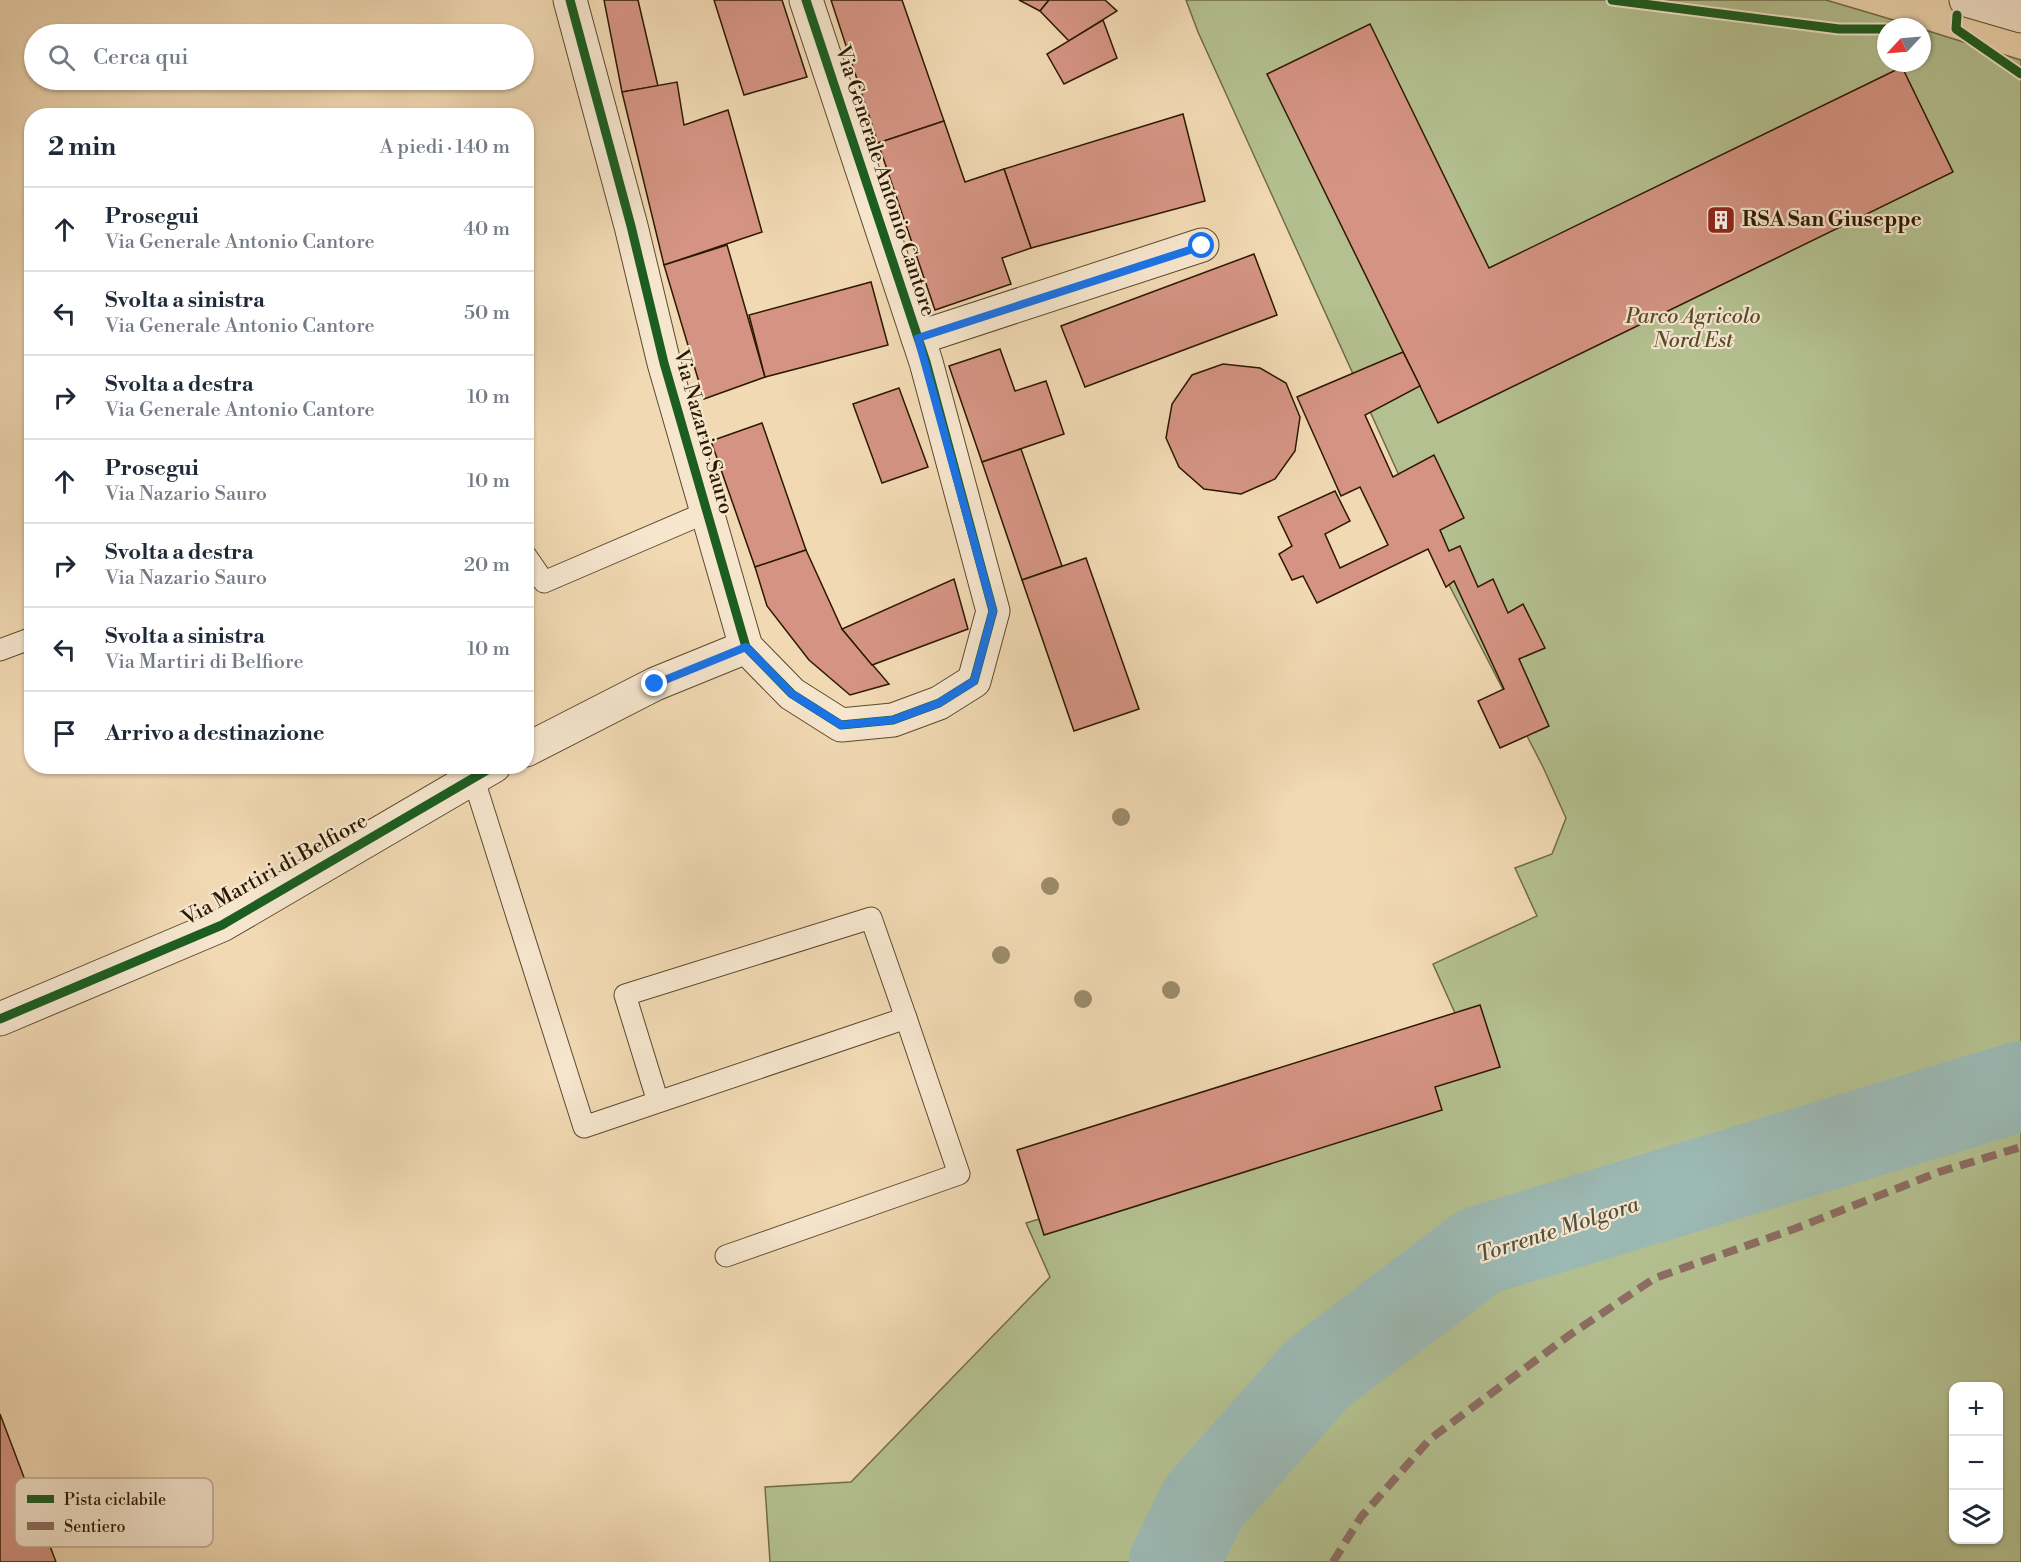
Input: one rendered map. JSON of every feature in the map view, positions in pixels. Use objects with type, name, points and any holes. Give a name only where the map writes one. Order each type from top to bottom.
[{"type":"street","name":"Via Generale Antonio Cantore","points":[[806,0],[918,338],[993,611],[974,681],[939,703]]},
{"type":"street","points":[[1966,0],[2021,16]]},
{"type":"street","name":"Via Nazario Sauro","points":[[573,2],[664,363],[746,647],[792,694],[841,725],[893,720],[939,703]]},
{"type":"street","name":"Via Generale Antonio Cantore","points":[[918,338],[1202,246]]},
{"type":"street","points":[[534,746],[655,684],[746,647]]},
{"type":"street","name":"Via Martiri di Belfiore","points":[[0,1018],[222,925],[480,774]]},
{"type":"lane","points":[[534,568],[544,582],[706,512]]},
{"type":"lane","points":[[0,650],[24,641]]},
{"type":"lane","points":[[484,774],[584,1127],[906,1018]]},
{"type":"lane","points":[[658,1102],[625,995],[871,918],[959,1174],[726,1256]]},
{"type":"green space","name":"Parco Agricolo Nord Est","points":[[1186,0],[1826,0],[1887,18],[1877,18],[1877,72],[1931,72],[1931,32],[2021,60],[2021,1562],[770,1562],[765,1487],[851,1482],[1050,1277],[1026,1223],[1417,1105],[1455,1013],[1433,964],[1537,916],[1515,868],[1552,854],[1566,818],[1543,767],[1446,579],[1198,32]]},
{"type":"building","points":[[604,0],[638,0],[658,86],[622,92]]},
{"type":"building","points":[[714,0],[782,0],[807,77],[744,95]]},
{"type":"building","points":[[831,0],[902,0],[944,121],[878,143]]},
{"type":"building","points":[[1019,0],[1049,0],[1040,11]]},
{"type":"building","points":[[1049,0],[1105,0],[1117,11],[1069,41],[1040,11]]},
{"type":"building","points":[[1103,20],[1117,58],[1064,84],[1047,54]]},
{"type":"building","name":"RSA San Giuseppe","points":[[1370,24],[1489,268],[1892,72],[1904,72],[1953,172],[1438,423],[1267,74]]},
{"type":"building","points":[[677,82],[684,125],[728,110],[762,232],[664,265],[622,92]]},
{"type":"building","points":[[1183,114],[1205,201],[1031,248],[1004,169]]},
{"type":"building","points":[[944,121],[965,182],[1004,169],[1031,248],[1002,258],[1011,284],[935,310],[878,143]]},
{"type":"building","points":[[727,245],[765,377],[704,399],[664,265]]},
{"type":"building","points":[[1254,254],[1277,315],[1085,387],[1061,326]]},
{"type":"building","points":[[871,282],[888,345],[765,377],[749,315]]},
{"type":"building","points":[[1000,349],[1015,391],[1046,381],[1064,434],[982,462],[949,366]]},
{"type":"building","points":[[1403,352],[1420,386],[1365,415],[1393,477],[1434,455],[1464,518],[1440,530],[1449,551],[1460,546],[1478,587],[1493,579],[1508,613],[1523,604],[1545,648],[1519,659],[1549,726],[1500,748],[1478,701],[1504,689],[1454,581],[1446,587],[1428,549],[1317,603],[1303,576],[1292,580],[1279,554],[1292,546],[1278,517],[1335,491],[1350,521],[1325,534],[1340,568],[1388,545],[1360,487],[1341,496],[1297,397]]},
{"type":"building","points":[[1223,364],[1260,368],[1286,383],[1300,417],[1295,451],[1275,479],[1241,494],[1204,489],[1179,467],[1166,438],[1172,404],[1192,375]]},
{"type":"building","points":[[899,388],[928,467],[882,483],[853,404]]},
{"type":"building","points":[[762,423],[806,550],[755,567],[711,441]]},
{"type":"building","points":[[1021,449],[1062,566],[1022,580],[982,462]]},
{"type":"building","points":[[806,550],[842,629],[889,684],[850,695],[809,660],[767,606],[755,567]]},
{"type":"building","points":[[1086,558],[1139,709],[1074,731],[1022,580]]},
{"type":"building","points":[[954,579],[968,629],[872,665],[842,629]]},
{"type":"building","points":[[1480,1005],[1500,1067],[1435,1087],[1442,1110],[1044,1235],[1017,1150]]},
{"type":"building","points":[[0,1414],[24,1478],[15,1478],[15,1547],[50,1547],[56,1562],[0,1562]]},
{"type":"waterway","name":"Torrente Molgora","points":[[1174,1562],[1204,1502],[1317,1374],[1479,1251],[2021,1086]]},
{"type":"marked path","points":[[1333,1562],[1361,1517],[1430,1439],[1571,1334],[1655,1278],[1794,1229],[1939,1172],[2021,1147]]},
{"type":"cycle path","points":[[570,0],[631,226],[664,363],[746,647],[792,694],[841,725],[893,720],[939,703],[974,681],[993,611],[926,362],[806,0]]},
{"type":"cycle path","points":[[1612,0],[1839,29],[1877,29]]},
{"type":"cycle path","points":[[1957,15],[1956,29],[2021,74]]},
{"type":"cycle path","points":[[0,1019],[222,925],[480,774]]},
{"type":"place","name":"RSA San Giuseppe","points":[[1721,220]]},
{"type":"route","points":[[655,684],[746,647],[792,694],[841,725],[893,720],[939,703],[974,681],[993,611],[918,338],[1202,246]]}]
